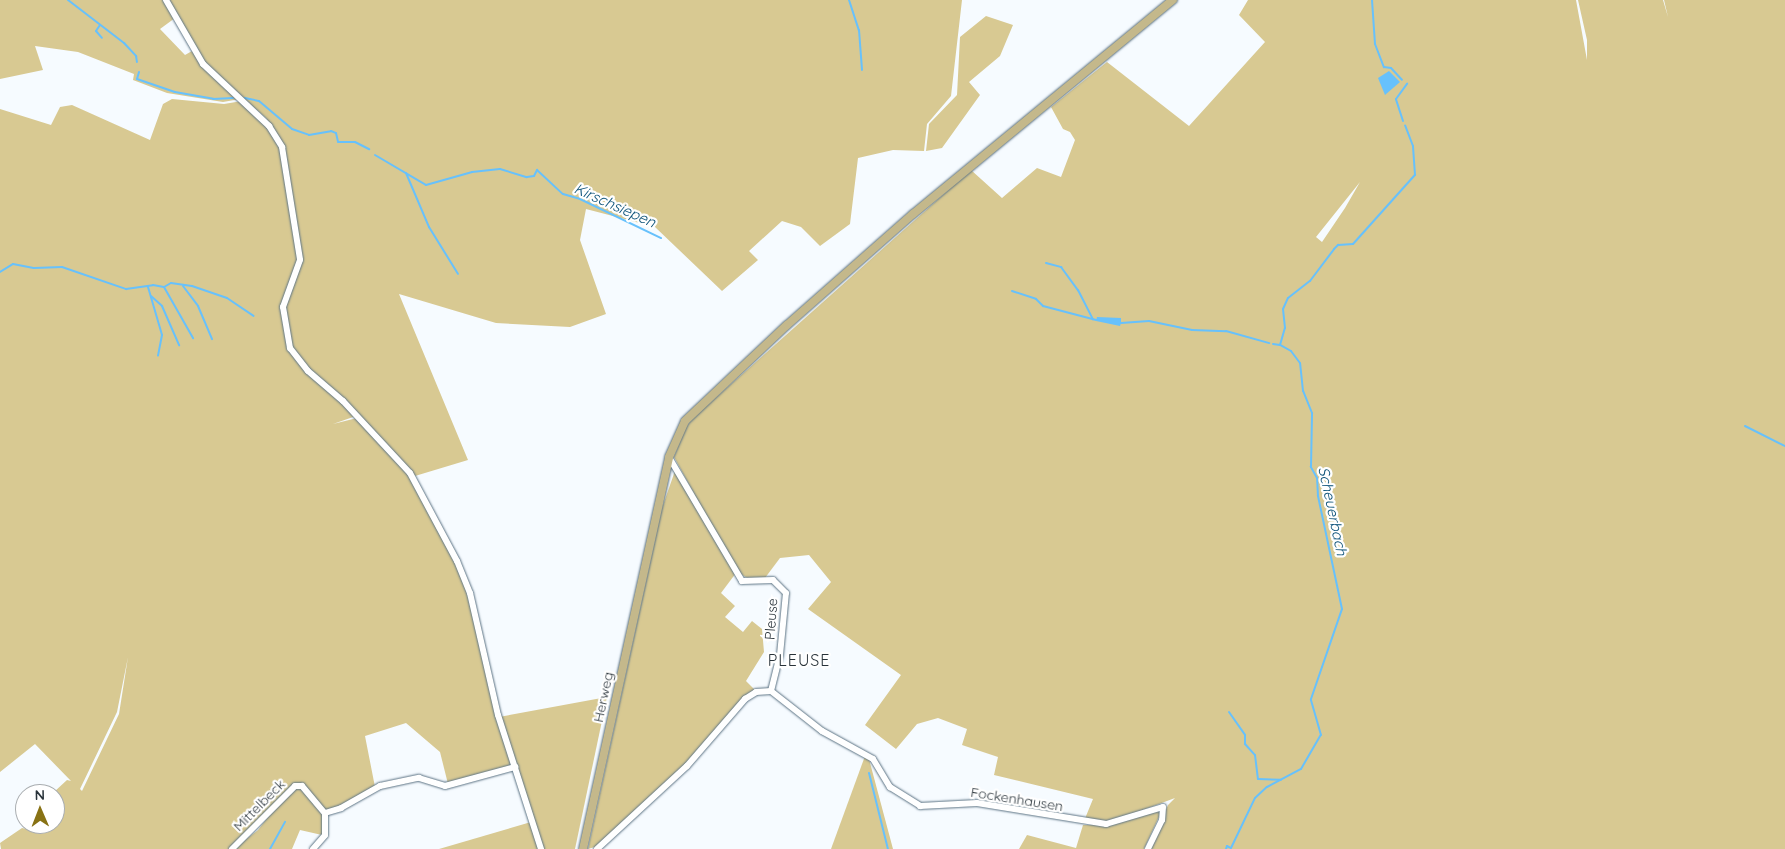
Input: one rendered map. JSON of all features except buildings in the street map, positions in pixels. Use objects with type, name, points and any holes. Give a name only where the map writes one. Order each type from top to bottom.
[{"type":"main road","name":"Herweg","points":[[583,849],[669,457],[676,435],[690,415],[787,324],[968,167],[1173,0]]},
{"type":"street","points":[[166,0],[202,64],[275,133],[284,156],[300,260],[283,307],[290,348],[308,372],[343,401],[418,485],[466,580],[498,715],[541,849]]},
{"type":"street","name":"Pleuse","points":[[669,457],[742,581],[773,580],[786,593],[780,655],[771,691]]},
{"type":"street","points":[[597,849],[665,788],[746,699],[756,692],[771,691]]},
{"type":"street","name":"Fockenhausen","points":[[771,691],[822,730],[873,759],[890,787],[920,806],[977,803],[1106,824],[1163,807],[1162,820],[1148,849]]},
{"type":"street","points":[[312,849],[325,835],[325,813],[341,808],[380,786],[420,778],[446,786],[515,767]]},
{"type":"street","name":"Mittelbeck","points":[[232,849],[295,786],[302,786],[325,813]]},
{"type":"shaded area","points":[[0,0],[166,0],[175,18],[160,29],[185,55],[192,51],[240,99],[223,102],[167,93],[133,80],[134,74],[78,52],[35,46],[43,70],[0,79]]},
{"type":"shaded area","points":[[168,0],[962,0],[951,96],[927,124],[924,151],[893,150],[858,158],[850,224],[820,246],[801,227],[782,221],[749,251],[758,260],[722,291],[655,227],[586,209],[580,240],[606,314],[570,327],[496,323],[399,294],[468,460],[415,476],[356,416],[333,424],[357,418],[413,477],[463,579],[512,767],[448,784],[440,752],[406,723],[365,736],[375,787],[324,815],[322,835],[300,830],[292,849],[234,849],[258,830],[275,808],[230,849],[1,849],[0,843],[15,833],[65,834],[65,784],[63,784],[67,780],[71,781],[35,744],[0,772],[0,109],[51,125],[60,107],[72,105],[150,140],[163,104],[172,99],[224,104],[242,101],[262,120],[281,148],[299,261],[283,307],[301,265],[283,147],[266,118],[208,68]],"holes":[[[128,657],[119,714],[82,791],[80,789],[117,712]]]},
{"type":"shaded area","points":[[1248,0],[1576,0],[1587,60],[1587,40],[1578,0],[1663,0],[1668,17],[1664,0],[1785,0],[1785,849],[1149,849],[1168,805],[1175,798],[1108,823],[1084,821],[1093,799],[994,775],[998,757],[962,745],[967,729],[938,718],[917,724],[896,749],[865,725],[901,675],[808,609],[831,582],[809,555],[780,558],[765,578],[749,579],[737,572],[674,457],[685,429],[693,418],[971,170],[1002,198],[1037,168],[1061,177],[1075,140],[1070,132],[1063,129],[1051,107],[1107,62],[1189,126],[1265,42],[1239,15]],"holes":[[[1360,182],[1322,242],[1316,237]]]},
{"type":"shaded area","points":[[986,16],[1013,25],[1000,56],[969,82],[980,95],[942,148],[926,151],[929,124],[957,95],[960,37]]},
{"type":"shaded area","points":[[676,468],[736,573],[721,593],[735,606],[725,617],[743,632],[752,621],[762,629],[764,652],[746,681],[756,691],[711,740],[624,822],[598,846],[588,849],[662,508]]},
{"type":"shaded area","points":[[607,697],[575,849],[543,849],[499,717]]},
{"type":"shaded area","points":[[865,756],[869,759],[893,849],[831,849]]},
{"type":"shaded area","points":[[1164,806],[1144,849],[1019,849],[1027,835],[1076,848],[1083,825],[1109,825]]},
{"type":"shaded area","points":[[531,822],[540,849],[439,849]]},
{"type":"water","points":[[1389,71],[1400,82],[1385,95],[1378,78]]},
{"type":"water","points":[[1097,317],[1121,318],[1121,323],[1120,326],[1096,321]]},
{"type":"waterway","name":"Kirschsiepen","points":[[68,0],[124,43],[136,56],[137,62]]},
{"type":"waterway","points":[[849,0],[859,30],[862,70]]},
{"type":"waterway","name":"Scheuerbach","points":[[1372,0],[1375,44],[1384,67],[1391,68],[1402,80]]},
{"type":"waterway","points":[[100,25],[96,31],[102,38]]},
{"type":"waterway","name":"Kirschsiepen","points":[[139,72],[137,79],[175,92],[213,99],[233,98]]},
{"type":"waterway","name":"Scheuerbach","points":[[1403,121],[1396,99],[1407,84]]},
{"type":"waterway","name":"Kirschsiepen","points":[[245,98],[259,101],[292,129],[309,135],[331,131],[336,133],[338,142],[355,142],[369,149]]},
{"type":"waterway","name":"Scheuerbach","points":[[1226,849],[1227,846],[1231,848],[1255,798],[1267,787],[1301,769],[1321,735],[1311,699],[1342,609],[1318,496],[1317,478],[1311,467],[1312,413],[1303,391],[1300,363],[1291,351],[1280,345],[1285,328],[1283,309],[1288,298],[1310,281],[1334,249],[1338,245],[1353,244],[1415,175],[1413,146],[1405,125]]},
{"type":"waterway","name":"Kirschsiepen","points":[[375,155],[426,185],[472,172],[500,169],[527,177],[534,176],[537,170],[563,194],[580,199],[661,238]]},
{"type":"waterway","points":[[406,173],[429,227],[458,274]]},
{"type":"waterway","points":[[1046,263],[1061,267],[1078,290],[1093,319]]},
{"type":"waterway","points":[[0,272],[13,264],[34,268],[62,267],[126,289],[153,285],[164,287],[171,283],[192,286],[227,298],[254,316]]},
{"type":"waterway","points":[[183,286],[198,306],[212,339]]},
{"type":"waterway","points":[[148,287],[162,335],[158,356]]},
{"type":"waterway","points":[[164,287],[193,338]]},
{"type":"waterway","points":[[1012,291],[1036,299],[1043,306],[1096,320]]},
{"type":"waterway","points":[[151,296],[162,306],[179,345]]},
{"type":"waterway","points":[[1121,323],[1149,321],[1192,330],[1226,331],[1269,343]]},
{"type":"waterway","name":"Scheuerbach","points":[[1273,344],[1280,345]]},
{"type":"waterway","points":[[1745,426],[1785,446]]},
{"type":"waterway","points":[[1229,712],[1245,735],[1245,744],[1255,755],[1258,779],[1281,780]]},
{"type":"waterway","points":[[869,773],[888,849]]},
{"type":"waterway","points":[[270,849],[285,822]]},
{"type":"district","name":"PLEUSE","points":[[799,660]]}]
